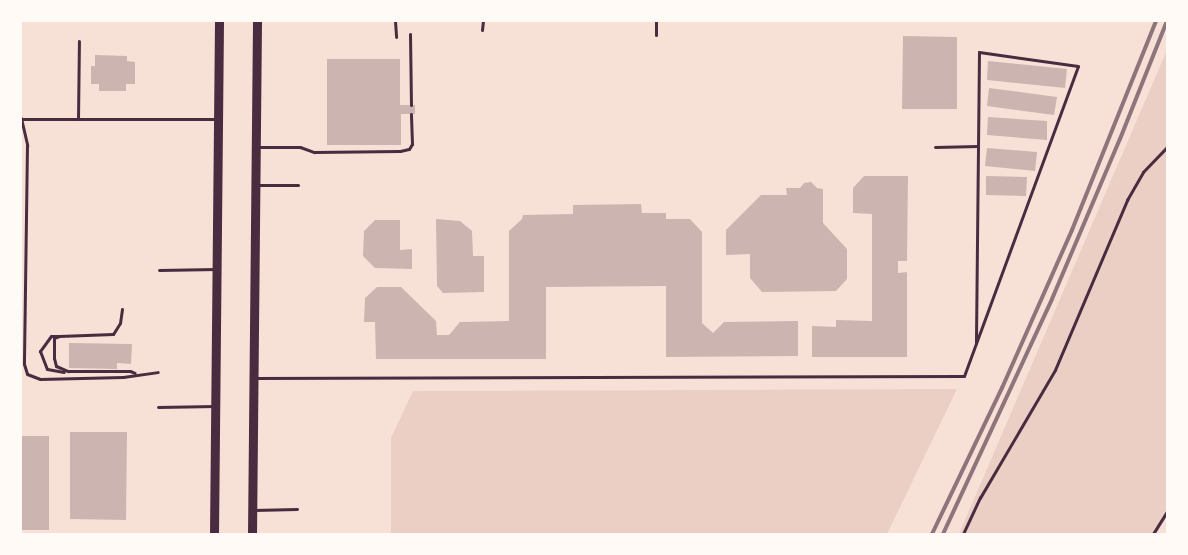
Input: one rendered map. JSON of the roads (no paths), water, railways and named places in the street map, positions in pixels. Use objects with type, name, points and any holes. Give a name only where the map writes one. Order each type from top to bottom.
[{"type":"main road","points":[[214,534],[219,21]]},
{"type":"main road","points":[[252,534],[257,21]]},
{"type":"lane","points":[[395,21],[396,37]]},
{"type":"lane","points":[[482,30],[483,21]]},
{"type":"lane","points":[[656,21],[656,35]]},
{"type":"lane","points":[[410,34],[411,105]]},
{"type":"lane","points":[[78,119],[79,41]]},
{"type":"lane","points":[[253,378],[964,376],[1078,66],[979,52],[976,343]]},
{"type":"lane","points":[[255,147],[300,147],[314,152],[400,152],[409,149],[412,144],[411,114]]},
{"type":"lane","points":[[158,372],[123,377],[40,379],[27,374],[24,364],[27,145],[21,119],[218,119]]},
{"type":"lane","points":[[935,146],[978,146]]},
{"type":"lane","points":[[255,186],[298,185]]},
{"type":"lane","points":[[159,270],[217,269]]},
{"type":"lane","points":[[122,309],[120,323],[113,334],[51,336],[44,343],[40,351],[42,361],[46,369],[55,372],[130,371],[137,374]]},
{"type":"lane","points":[[59,336],[54,338],[56,366],[68,371]]},
{"type":"lane","points":[[158,407],[215,406]]},
{"type":"lane","points":[[252,510],[297,509]]},
{"type":"railway","points":[[932,534],[1002,388],[1072,230],[1156,21]]},
{"type":"railway","points":[[943,534],[1052,299],[1120,139],[1167,21]]}]
